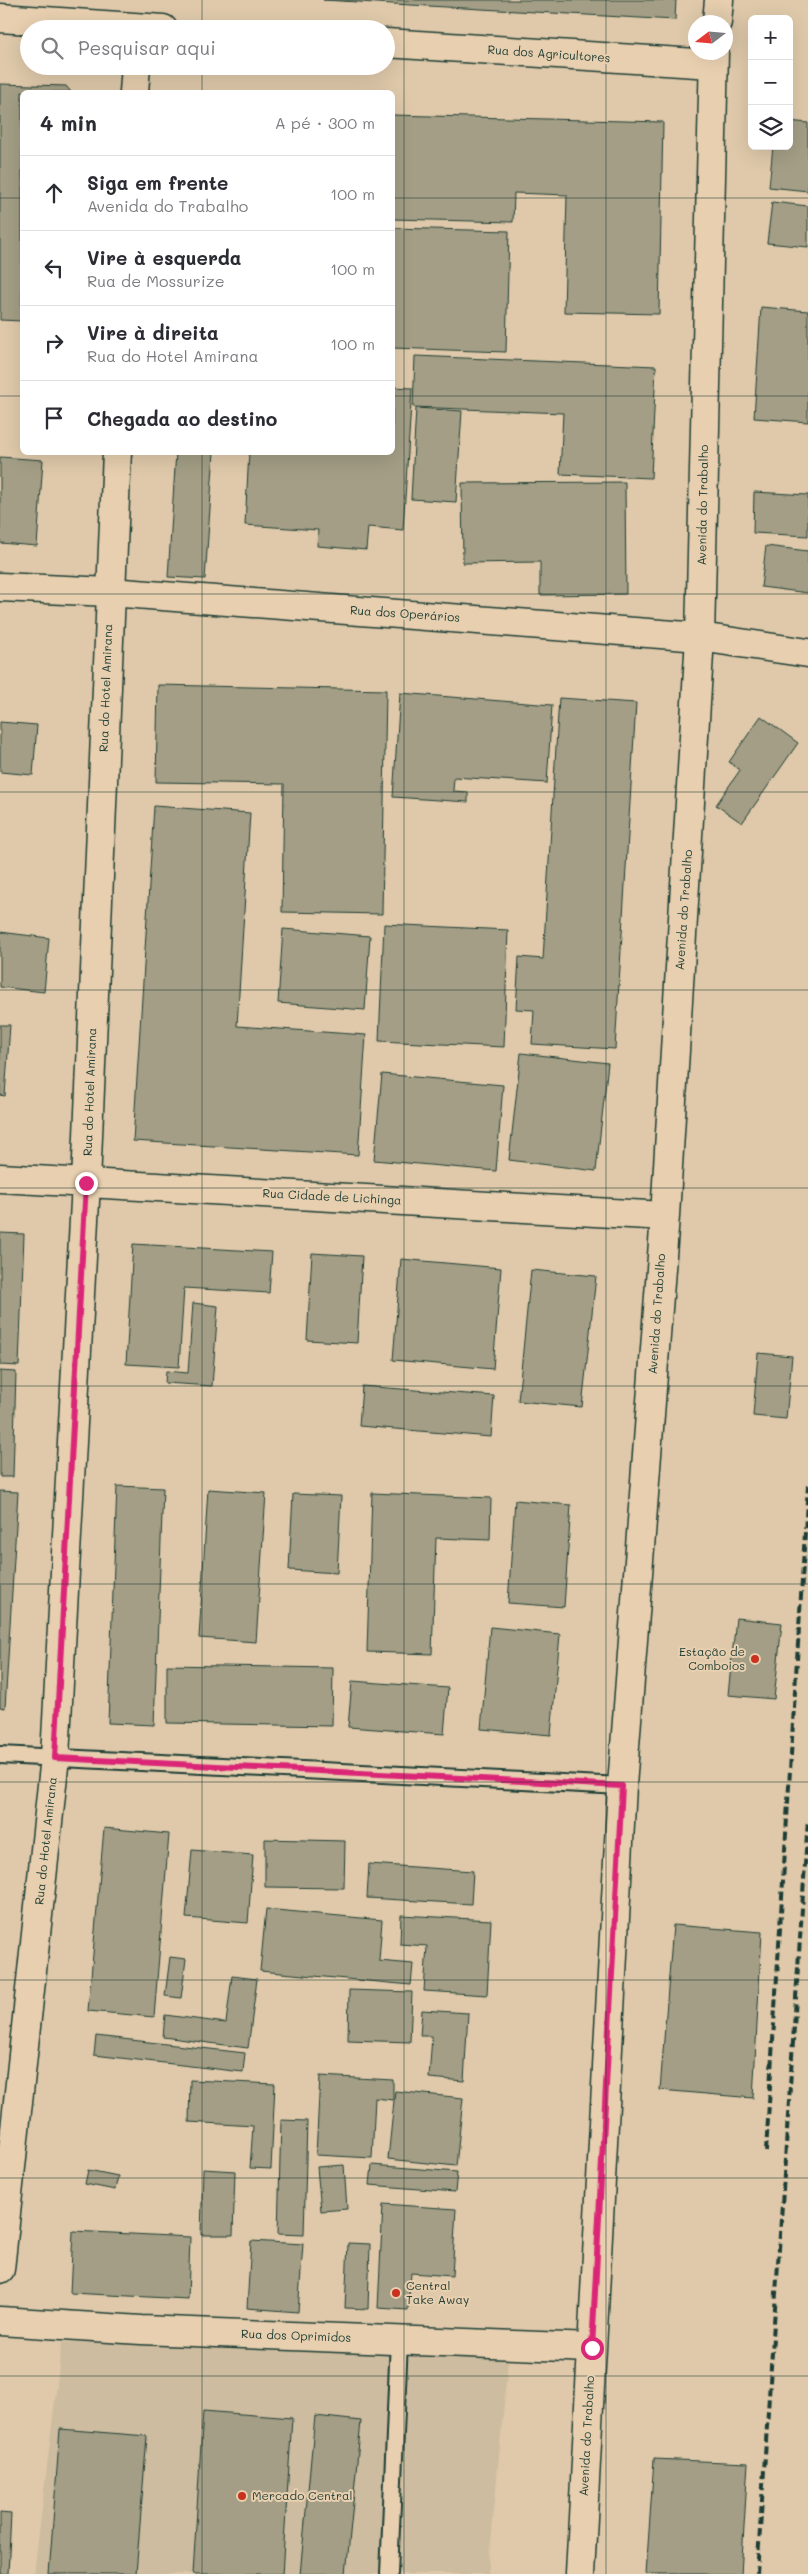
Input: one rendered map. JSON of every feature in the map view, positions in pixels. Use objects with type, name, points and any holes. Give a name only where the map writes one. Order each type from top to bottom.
[{"type":"street","points":[[718,15],[719,0]]},
{"type":"street","points":[[0,18],[29,20]]},
{"type":"street","name":"Rua dos Agricultores","points":[[395,43],[688,57]]},
{"type":"street","name":"Avenida do Trabalho","points":[[580,2574],[622,1786],[664,1216],[700,637],[713,60]]},
{"type":"street","points":[[134,90],[135,75]]},
{"type":"street","name":"Rua do Hotel Amirana","points":[[0,2269],[55,1758],[86,1183],[117,455]]},
{"type":"street","name":"Rua dos Operários","points":[[0,587],[110,592],[700,637],[808,653]]},
{"type":"street","name":"Rua Cidade de Lichinga","points":[[0,1178],[664,1216]]},
{"type":"street","name":"Rua dos Oprimidos","points":[[0,2320],[141,2330],[592,2348]]},
{"type":"lane","points":[[0,1755],[622,1786]]},
{"type":"lane","points":[[390,2574],[399,2340]]},
{"type":"shaded area","name":"Mercado Central","points":[[399,2340],[509,2350],[488,2574],[34,2574],[62,2342]]},
{"type":"building","points":[[323,0],[676,0],[675,20]]},
{"type":"building","points":[[0,84],[66,86],[69,90],[20,90],[20,321],[0,320]]},
{"type":"building","points":[[395,115],[663,122],[659,314],[564,312],[567,195],[514,193],[513,222],[395,219]]},
{"type":"building","points":[[793,121],[808,123],[808,191],[769,187],[773,150],[793,150]]},
{"type":"building","points":[[772,202],[808,206],[808,247],[767,243]]},
{"type":"building","points":[[395,228],[509,231],[506,352],[395,348]]},
{"type":"building","points":[[761,307],[808,311],[808,422],[754,418]]},
{"type":"building","points":[[415,356],[656,366],[651,478],[560,474],[563,413],[413,407]]},
{"type":"building","points":[[395,387],[412,388],[403,530],[368,527],[366,550],[317,546],[318,530],[245,525],[249,455],[395,455]]},
{"type":"building","points":[[416,408],[462,411],[456,502],[411,499]]},
{"type":"building","points":[[176,455],[214,455],[205,579],[168,577]]},
{"type":"building","points":[[0,457],[43,460],[37,546],[0,543]]},
{"type":"building","points":[[625,482],[626,594],[540,595],[540,562],[463,563],[462,483]]},
{"type":"building","points":[[754,492],[808,495],[808,536],[753,533]]},
{"type":"building","points":[[766,546],[808,551],[808,593],[761,587]]},
{"type":"building","points":[[158,685],[386,690],[382,914],[282,912],[284,784],[156,782]]},
{"type":"building","points":[[400,693],[552,705],[547,783],[454,777],[453,791],[468,792],[468,802],[393,797]]},
{"type":"building","points":[[559,698],[636,703],[615,1049],[532,1044],[534,1010],[516,1009],[519,957],[543,959]]},
{"type":"building","points":[[761,716],[798,743],[742,823],[716,805],[740,770],[729,762]]},
{"type":"building","points":[[0,722],[37,725],[33,775],[0,772]]},
{"type":"building","points":[[154,806],[250,813],[237,1026],[366,1035],[358,1155],[133,1141]]},
{"type":"building","points":[[384,924],[508,930],[504,1047],[379,1041]]},
{"type":"building","points":[[283,929],[370,936],[365,1010],[278,1003]]},
{"type":"building","points":[[0,932],[49,938],[44,992],[0,987]]},
{"type":"building","points":[[0,1025],[10,1025],[5,1096],[0,1095]]},
{"type":"building","points":[[521,1053],[608,1063],[596,1171],[509,1160]]},
{"type":"building","points":[[382,1074],[503,1085],[496,1171],[374,1160]]},
{"type":"building","points":[[0,1233],[24,1234],[19,1366],[0,1365]]},
{"type":"building","points":[[133,1244],[272,1252],[269,1293],[184,1288],[179,1367],[126,1364]]},
{"type":"building","points":[[312,1253],[362,1256],[357,1343],[307,1340]]},
{"type":"building","points":[[401,1259],[501,1268],[493,1369],[393,1360]]},
{"type":"building","points":[[531,1270],[596,1276],[582,1407],[518,1401]]},
{"type":"building","points":[[193,1303],[218,1306],[212,1386],[165,1383],[166,1371],[188,1373]]},
{"type":"building","points":[[758,1353],[792,1356],[786,1419],[753,1416]]},
{"type":"building","points":[[0,1371],[16,1372],[13,1477],[0,1477]]},
{"type":"building","points":[[362,1386],[494,1396],[491,1437],[359,1426]]},
{"type":"building","points":[[117,1486],[163,1488],[154,1725],[108,1723]]},
{"type":"building","points":[[208,1489],[266,1493],[256,1642],[199,1638]]},
{"type":"building","points":[[0,1491],[18,1492],[5,1708],[0,1707]]},
{"type":"building","points":[[372,1493],[491,1498],[490,1540],[436,1538],[432,1654],[367,1652]]},
{"type":"building","points":[[293,1494],[341,1496],[337,1573],[289,1570]]},
{"type":"building","points":[[515,1500],[571,1505],[564,1607],[508,1603]]},
{"type":"building","name":"Estação de Comboios","points":[[736,1618],[782,1623],[774,1699],[728,1695]]},
{"type":"building","points":[[490,1627],[560,1634],[551,1735],[481,1729]]},
{"type":"building","points":[[167,1665],[333,1668],[332,1726],[167,1723]]},
{"type":"building","points":[[352,1681],[448,1688],[444,1734],[348,1727]]},
{"type":"building","points":[[104,1828],[169,1834],[154,2017],[88,2011]]},
{"type":"building","points":[[265,1839],[345,1841],[344,1888],[265,1887]]},
{"type":"building","points":[[192,1850],[253,1855],[248,1923],[186,1918]]},
{"type":"building","points":[[369,1864],[473,1871],[471,1904],[367,1898]]},
{"type":"building","points":[[266,1909],[382,1920],[379,1961],[413,1964],[411,1985],[260,1971]]},
{"type":"building","points":[[401,1915],[491,1920],[487,1995],[424,1991],[427,1946],[400,1944]]},
{"type":"building","points":[[673,1925],[762,1932],[753,2098],[660,2090]]},
{"type":"building","points":[[170,1957],[186,1959],[181,1998],[165,1996]]},
{"type":"building","points":[[232,1976],[257,1979],[248,2048],[163,2037],[165,2015],[226,2023]]},
{"type":"building","points":[[349,1990],[412,1992],[410,2042],[348,2040]]},
{"type":"building","points":[[422,2010],[468,2013],[464,2081],[429,2078],[432,2036],[420,2036]]},
{"type":"building","points":[[96,2036],[245,2053],[243,2072],[94,2055]]},
{"type":"building","points":[[320,2076],[393,2080],[393,2100],[375,2098],[372,2158],[316,2155]]},
{"type":"building","points":[[190,2080],[275,2084],[271,2169],[250,2168],[253,2126],[189,2122]]},
{"type":"building","points":[[395,2091],[463,2098],[456,2166],[388,2159]]},
{"type":"building","points":[[281,2120],[307,2121],[304,2235],[278,2234]]},
{"type":"building","points":[[344,2165],[347,2209],[321,2211],[317,2167]]},
{"type":"building","points":[[372,2165],[457,2172],[455,2192],[370,2185]]},
{"type":"building","points":[[203,2169],[235,2171],[233,2235],[201,2235]]},
{"type":"building","points":[[88,2170],[118,2176],[115,2190],[85,2184]]},
{"type":"building","points":[[383,2204],[456,2209],[452,2276],[411,2273],[408,2310],[378,2308]]},
{"type":"building","points":[[73,2231],[190,2237],[188,2299],[70,2293]]},
{"type":"building","points":[[251,2241],[303,2244],[298,2312],[247,2308]]},
{"type":"building","points":[[348,2243],[370,2244],[368,2309],[345,2308]]},
{"type":"building","name":"Mercado Central","points":[[203,2411],[292,2418],[282,2574],[193,2574]]},
{"type":"building","points":[[315,2416],[361,2421],[346,2574],[300,2574]]},
{"type":"building","points":[[60,2429],[147,2436],[136,2574],[49,2574]]},
{"type":"building","points":[[654,2459],[748,2463],[741,2574],[646,2574]]},
{"type":"building","points":[[0,2513],[11,2514],[8,2574],[0,2574]]},
{"type":"railway","points":[[766,2151],[808,1485]]},
{"type":"railway","points":[[757,2574],[808,1820]]},
{"type":"place","name":"Estação de Comboios","points":[[755,1659]]},
{"type":"place","name":"Central Take Away","points":[[396,2293]]},
{"type":"place","name":"Mercado Central","points":[[242,2496]]},
{"type":"route","points":[[86,1183],[55,1758],[622,1786],[592,2348]]}]
